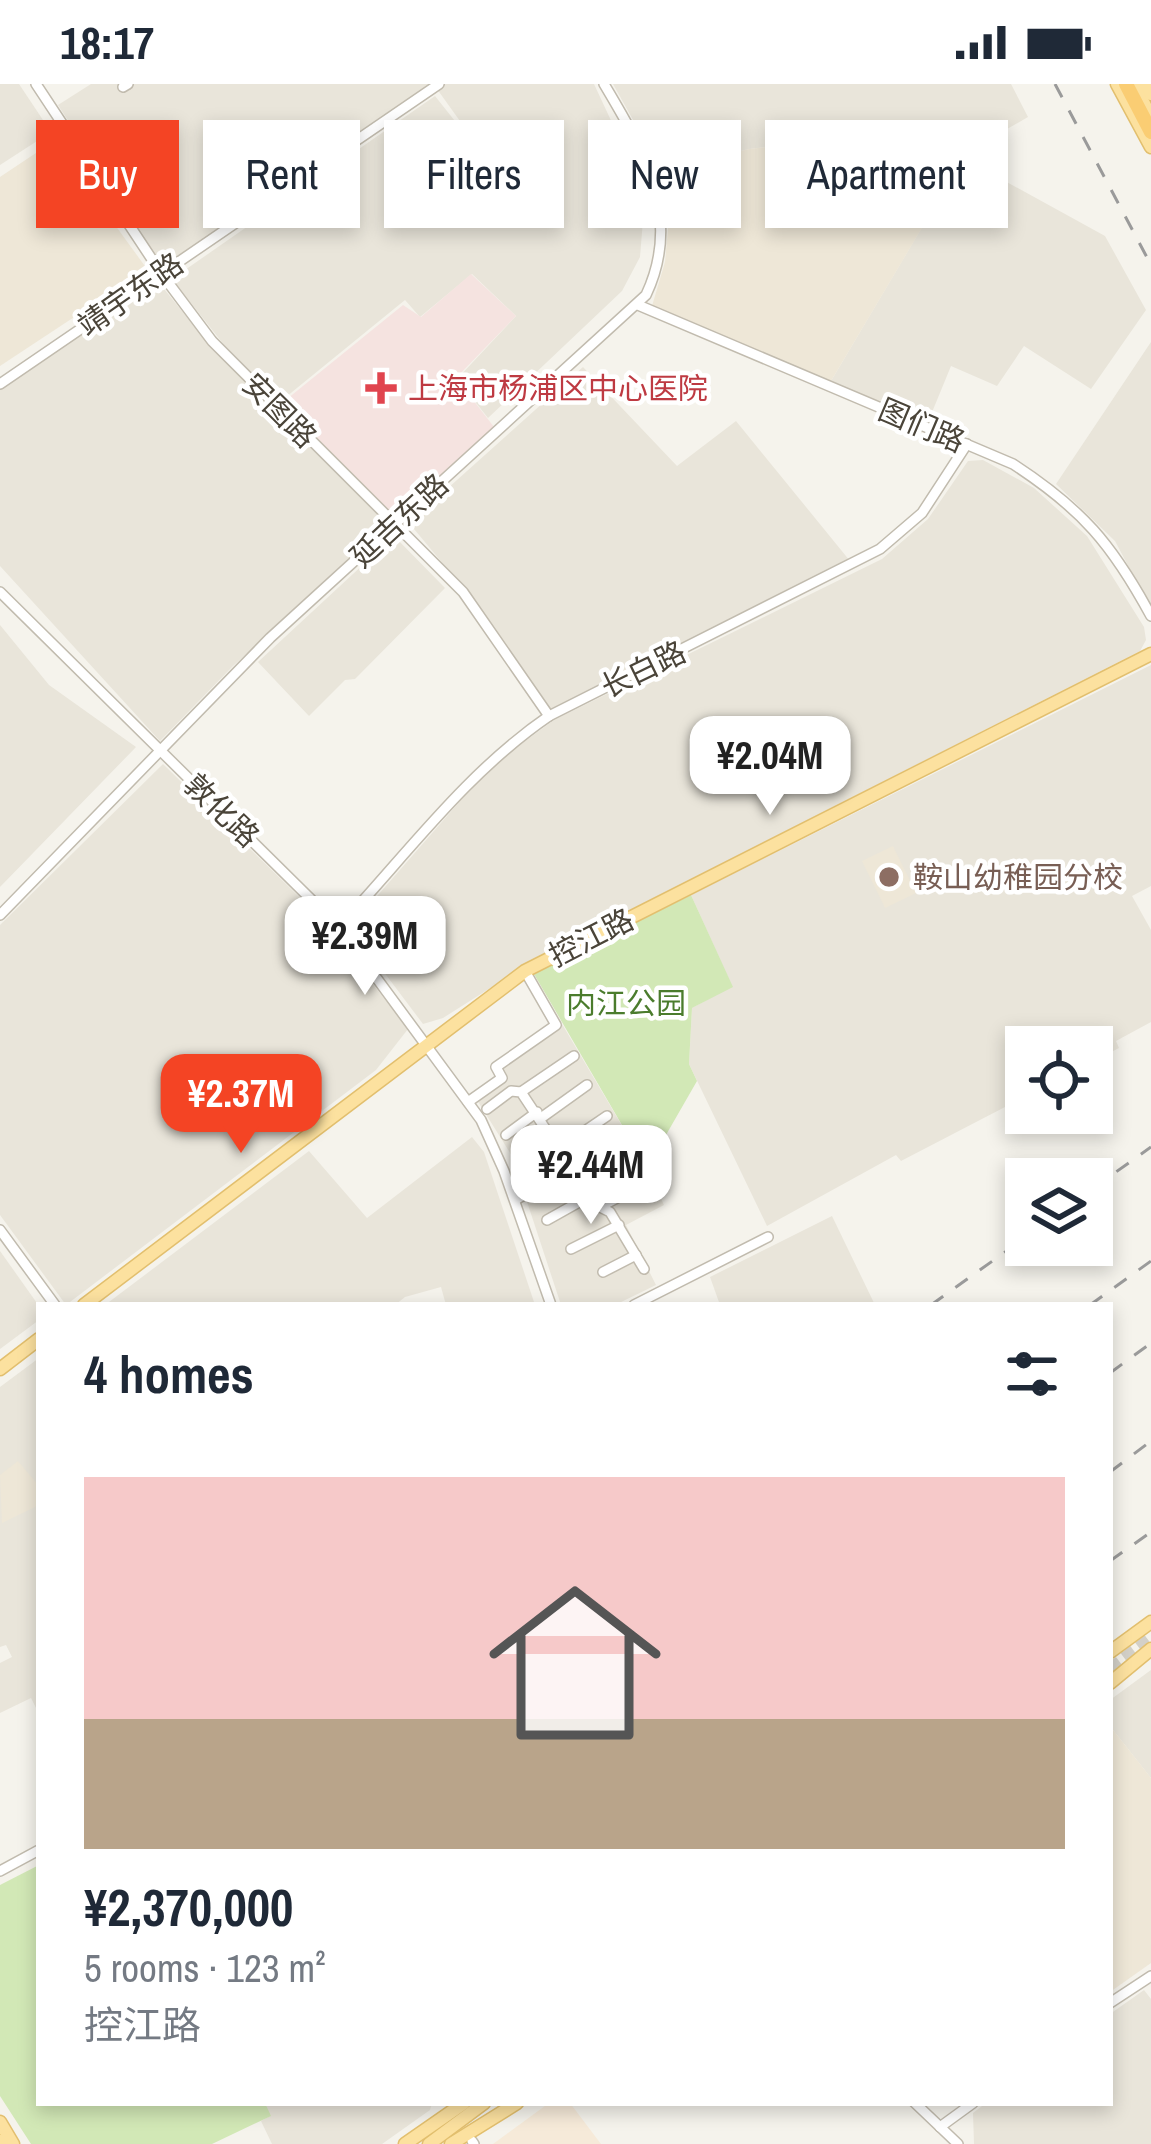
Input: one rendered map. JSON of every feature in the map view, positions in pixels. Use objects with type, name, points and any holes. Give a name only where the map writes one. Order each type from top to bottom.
[{"type":"highway","points":[[1126,84],[1151,132]]},
{"type":"main road","points":[[1126,84],[1151,117]]},
{"type":"main road","points":[[1126,84],[1151,148]]},
{"type":"main road","points":[[1146,84],[1151,94]]},
{"type":"main road","name":"控江路","points":[[88,1302],[525,971],[1151,654]]},
{"type":"main road","points":[[0,1369],[36,1341]]},
{"type":"main road","points":[[1113,1652],[1151,1625]]},
{"type":"main road","points":[[1113,1681],[1151,1649]]},
{"type":"main road","points":[[405,2144],[457,2106]]},
{"type":"main road","points":[[429,2144],[480,2106]]},
{"type":"main road","points":[[451,2144],[512,2106]]},
{"type":"main road","points":[[471,2143],[526,2106]]},
{"type":"main road","points":[[1,2133],[13,2144]]},
{"type":"street","name":"安图路","points":[[36,84],[160,273],[230,360],[463,592],[549,716]]},
{"type":"street","name":"靖宇东路","points":[[0,384],[439,84]]},
{"type":"street","name":"延吉东路","points":[[0,915],[254,653],[638,305],[658,261],[661,209],[651,168],[604,84]]},
{"type":"street","name":"图们路","points":[[638,305],[1013,464],[1082,515],[1114,551],[1151,616]]},
{"type":"street","name":"长白路","points":[[339,927],[481,770],[549,716],[880,549],[922,513],[967,444]]},
{"type":"street","name":"敦化路","points":[[0,592],[339,927],[495,1146],[550,1302]]},
{"type":"street","points":[[468,1102],[502,1078],[496,1067],[556,1025],[525,971]]},
{"type":"street","points":[[487,1108],[512,1091],[521,1092],[574,1056]]},
{"type":"street","points":[[506,1135],[587,1085]]},
{"type":"street","points":[[521,1092],[588,1197],[619,1225],[644,1270]]},
{"type":"street","points":[[522,1166],[607,1116]]},
{"type":"street","points":[[514,1200],[624,1151]]},
{"type":"street","points":[[600,1207],[647,1182]]},
{"type":"street","points":[[547,1220],[588,1197]]},
{"type":"street","points":[[572,1249],[619,1225]]},
{"type":"street","points":[[0,1230],[53,1302]]},
{"type":"street","points":[[640,1302],[768,1237]]},
{"type":"street","points":[[603,1272],[636,1255]]},
{"type":"street","points":[[0,1871],[36,1852]]},
{"type":"street","points":[[1113,2001],[1151,1976]]},
{"type":"street","points":[[918,2106],[958,2144]]},
{"type":"street","points":[[940,2127],[969,2106]]},
{"type":"shaded area","points":[[0,84],[19,84],[43,120],[36,120],[36,142],[0,165]]},
{"type":"shaded area","points":[[91,84],[432,84],[360,133],[360,120],[203,120],[203,228],[220,228],[163,267],[138,228],[179,228],[179,120],[68,120],[58,105]]},
{"type":"shaded area","points":[[444,84],[594,84],[611,120],[588,120],[588,228],[642,228],[640,257],[622,291],[488,418],[457,379],[516,316],[472,274],[420,317],[405,300],[281,401],[236,360],[172,279],[245,228],[360,228],[360,148],[384,131],[384,228],[564,228],[564,120],[459,120],[437,89]]},
{"type":"shaded area","points":[[613,84],[1011,84],[1028,117],[1008,128],[1008,120],[765,120],[765,147],[741,151],[741,120],[633,120]]},
{"type":"shaded area","points":[[435,96],[454,120],[401,120]]},
{"type":"shaded area","points":[[765,147],[765,228],[922,228],[831,381],[652,306],[665,262],[668,228],[741,228],[741,151]]},
{"type":"shaded area","points":[[36,153],[36,228],[117,228],[147,269],[0,366],[0,177]]},
{"type":"shaded area","points":[[1008,183],[1105,236],[1146,310],[1091,389],[1024,346],[997,386],[951,366],[928,422],[831,381],[922,228],[1008,228]]},
{"type":"shaded area","name":"上海市杨浦区中心医院","points":[[471,274],[516,316],[456,378],[494,427],[394,517],[282,403],[403,305],[421,317]]},
{"type":"shaded area","points":[[160,284],[212,348],[388,524],[233,666],[160,741],[0,566],[0,389],[145,285]]},
{"type":"shaded area","points":[[1151,342],[1151,609],[1115,541],[1056,484]]},
{"type":"shaded area","points":[[583,367],[677,466],[736,421],[850,561],[551,710],[475,602],[409,523]]},
{"type":"shaded area","points":[[983,460],[1034,488],[1087,536],[1144,627],[1146,640],[1140,651],[544,954],[443,1018],[423,1024],[350,927],[475,784],[554,720],[882,559],[928,519],[968,461]]},
{"type":"shaded area","points":[[394,536],[445,588],[355,679],[345,680],[309,716],[258,662]]},
{"type":"shaded area","points":[[0,625],[49,685],[136,747],[0,887]]},
{"type":"shaded area","points":[[1151,665],[1151,886],[1132,896],[1151,930],[1151,1022],[1116,1041],[1119,1048],[1113,1051],[1113,1026],[1005,1026],[1005,1107],[901,1161],[896,1155],[767,1226],[689,1064],[692,1008],[732,986],[691,895]]},
{"type":"shaded area","points":[[163,764],[321,918],[408,1029],[376,1070],[70,1302],[64,1302],[0,1215],[0,925]]},
{"type":"shaded area","name":"鞍山幼稚园分校","points":[[893,846],[916,893],[885,908],[862,861]]},
{"type":"shaded area","points":[[562,1024],[664,1205],[626,1225],[656,1285],[621,1302],[560,1302],[512,1156],[477,1100],[507,1079],[500,1067]]},
{"type":"shaded area","points":[[472,1137],[484,1152],[534,1302],[445,1302],[441,1287],[399,1302],[109,1302],[309,1151],[367,1218]]},
{"type":"shaded area","points":[[832,1216],[874,1302],[719,1302],[710,1277]]},
{"type":"shaded area","points":[[0,1251],[36,1302],[36,1322],[0,1349]]},
{"type":"shaded area","points":[[36,1360],[36,1708],[31,1698],[0,1713],[0,1663],[12,1657],[6,1645],[0,1647],[0,1387]]},
{"type":"shaded area","points":[[18,1461],[36,1482],[36,1506],[2,1523],[0,1475]]},
{"type":"shaded area","points":[[1151,1670],[1151,1778],[1113,1730],[1113,1698]]},
{"type":"shaded area","points":[[1113,1730],[1151,1778],[1151,1963],[1113,1990]]},
{"type":"shaded area","points":[[1144,1990],[1151,1999],[1151,2144],[974,2144],[973,2113],[982,2106],[1113,2106],[1113,2012]]},
{"type":"shaded area","points":[[266,2106],[431,2106],[382,2144],[272,2144],[261,2121],[270,2116]]},
{"type":"shaded area","points":[[545,2106],[572,2106],[601,2144],[493,2144]]},
{"type":"green space","name":"内江公园","points":[[691,895],[733,987],[692,1008],[689,1064],[697,1081],[647,1168],[534,974]]},
{"type":"green space","points":[[36,1867],[36,2106],[266,2106],[271,2116],[212,2144],[31,2144],[0,2096],[0,1885]]},
{"type":"tunnel","points":[[1113,1667],[1151,1638]]},
{"type":"railway","points":[[1055,84],[1151,265]]},
{"type":"railway","points":[[1113,1174],[1151,1147]]},
{"type":"railway","points":[[935,1302],[1005,1252]]},
{"type":"railway","points":[[1094,1302],[1151,1261]]},
{"type":"railway","points":[[1113,1371],[1151,1343]]},
{"type":"railway","points":[[1113,1470],[1151,1441]]},
{"type":"railway","points":[[1113,1559],[1151,1532]]},
{"type":"place","name":"上海市杨浦区中心医院","points":[[381,388]]},
{"type":"place","name":"鞍山幼稚园分校","points":[[889,877]]}]
